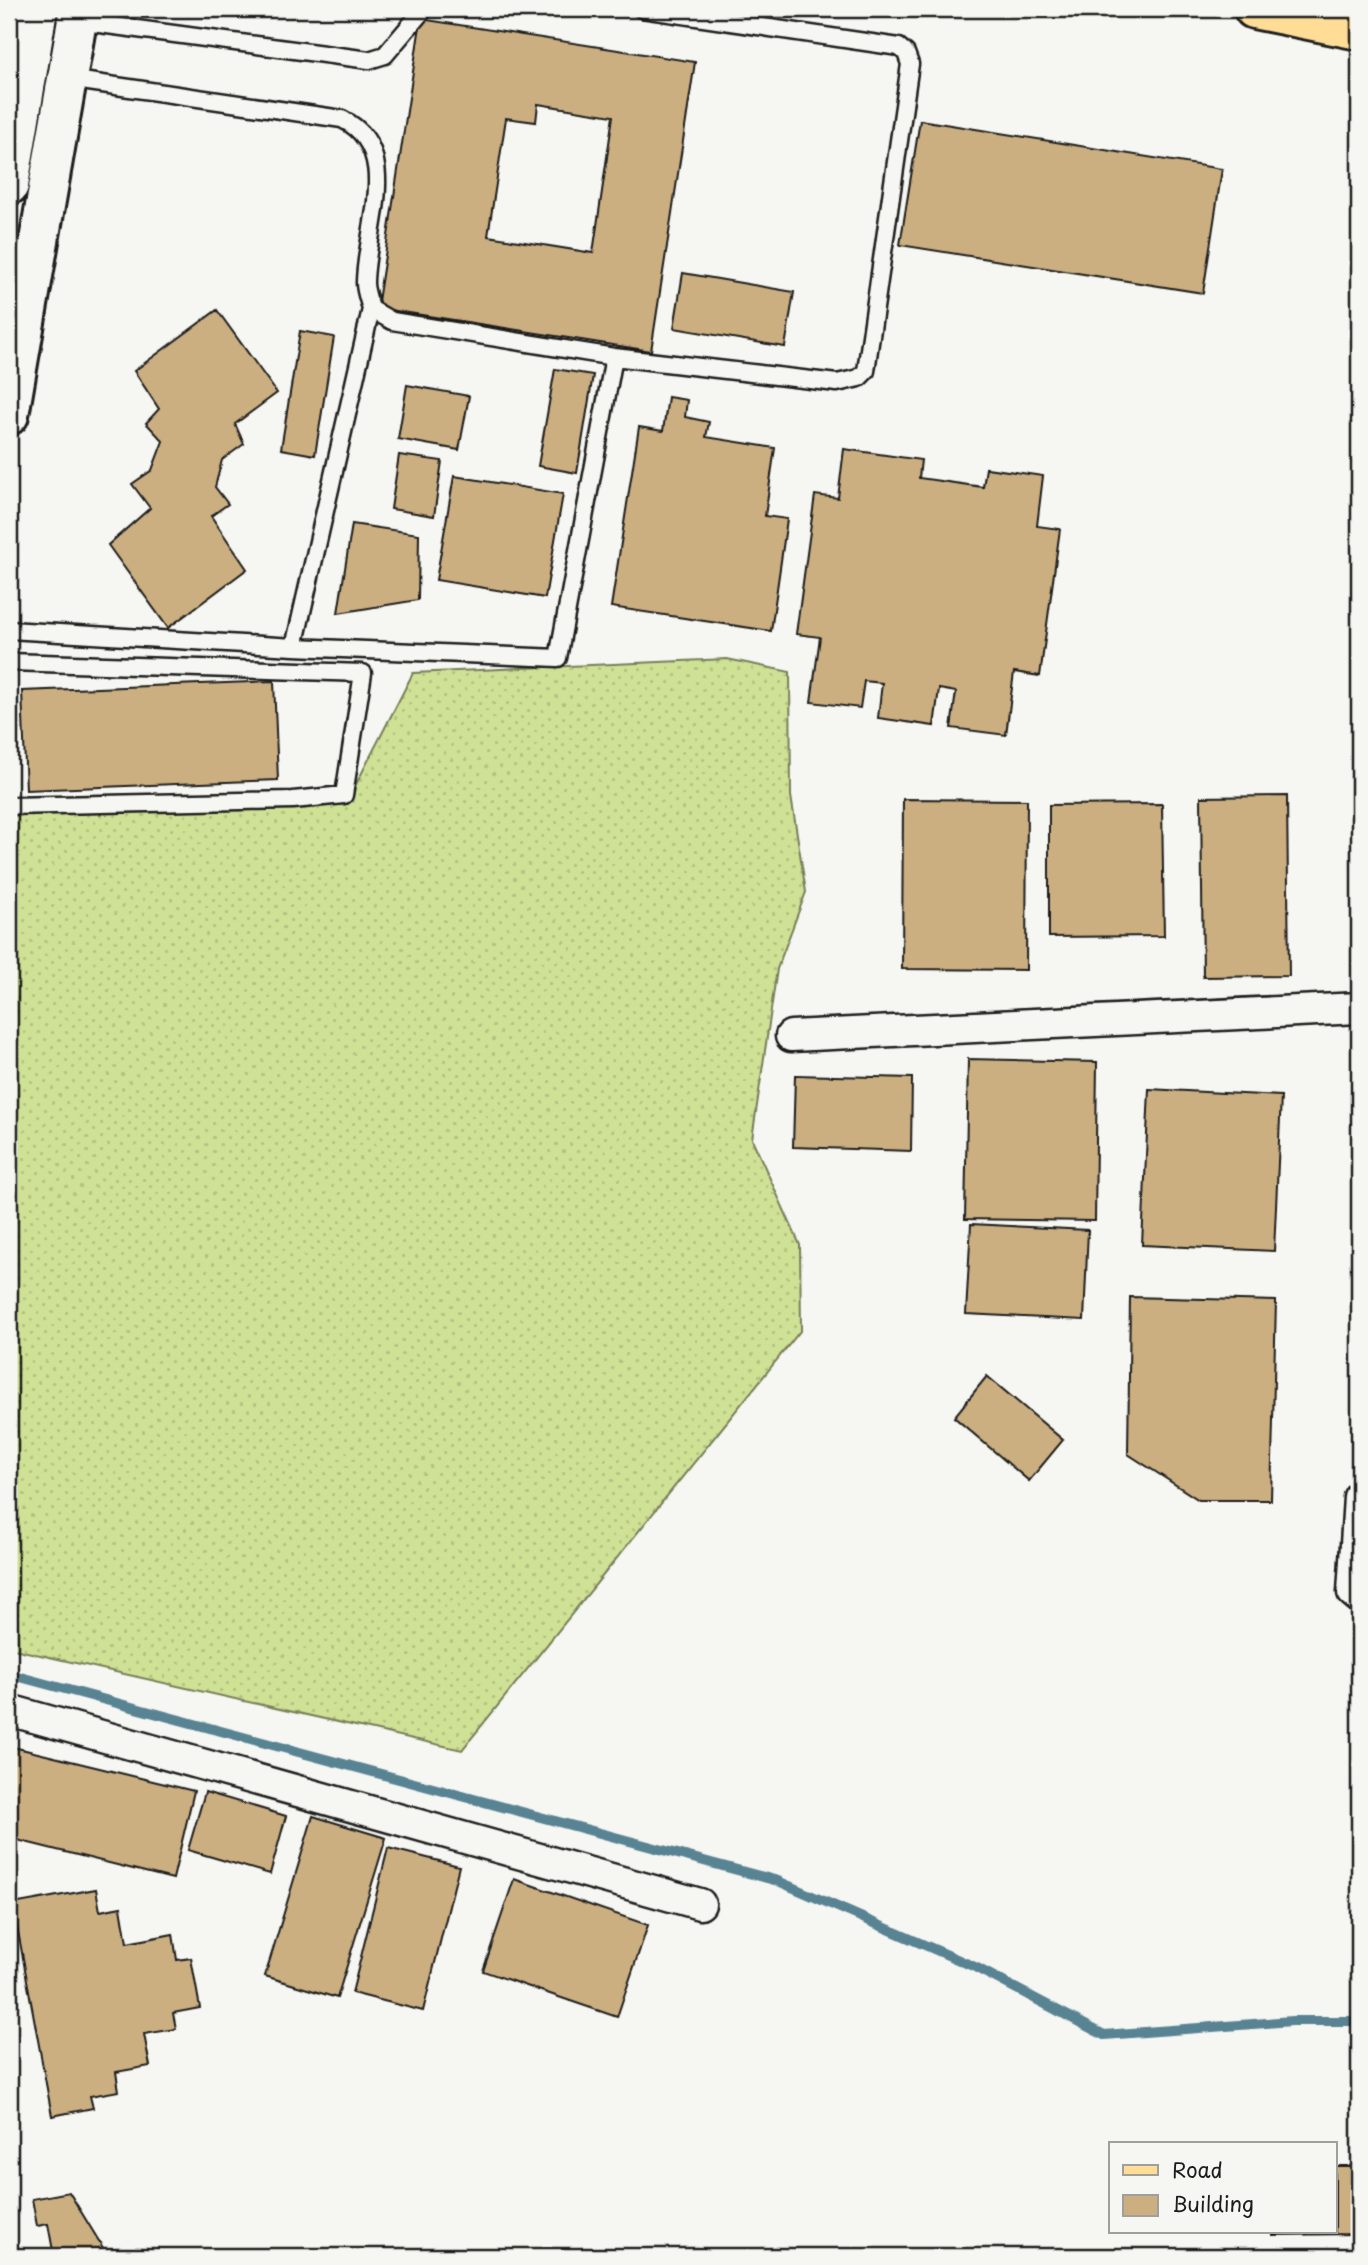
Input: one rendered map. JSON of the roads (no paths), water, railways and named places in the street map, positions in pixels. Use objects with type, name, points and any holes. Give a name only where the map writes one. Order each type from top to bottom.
[{"type":"main road","points":[[9,185],[38,9]]},
{"type":"main road","points":[[1254,9],[1359,30]]},
{"type":"main road","points":[[9,415],[78,15]]},
{"type":"street","points":[[791,1036],[1359,1008]]},
{"type":"street","points":[[1359,1497],[1353,1592],[1359,1597]]},
{"type":"street","points":[[9,1710],[700,1904]]},
{"type":"lane","points":[[78,15],[369,60],[385,54],[424,9]]},
{"type":"lane","points":[[371,309],[392,321],[614,357],[836,383],[859,378],[866,371],[910,64],[906,53],[899,47],[642,9]]},
{"type":"lane","points":[[68,79],[342,119],[359,127],[369,142],[377,169],[365,284],[371,309],[294,647]]},
{"type":"lane","points":[[9,630],[294,647],[558,658],[614,357]]},
{"type":"lane","points":[[9,662],[363,673],[344,795],[293,800],[9,806]]},
{"type":"waterway","points":[[9,1674],[778,1881],[975,1967],[1104,2035],[1292,2021],[1359,2021]]}]
